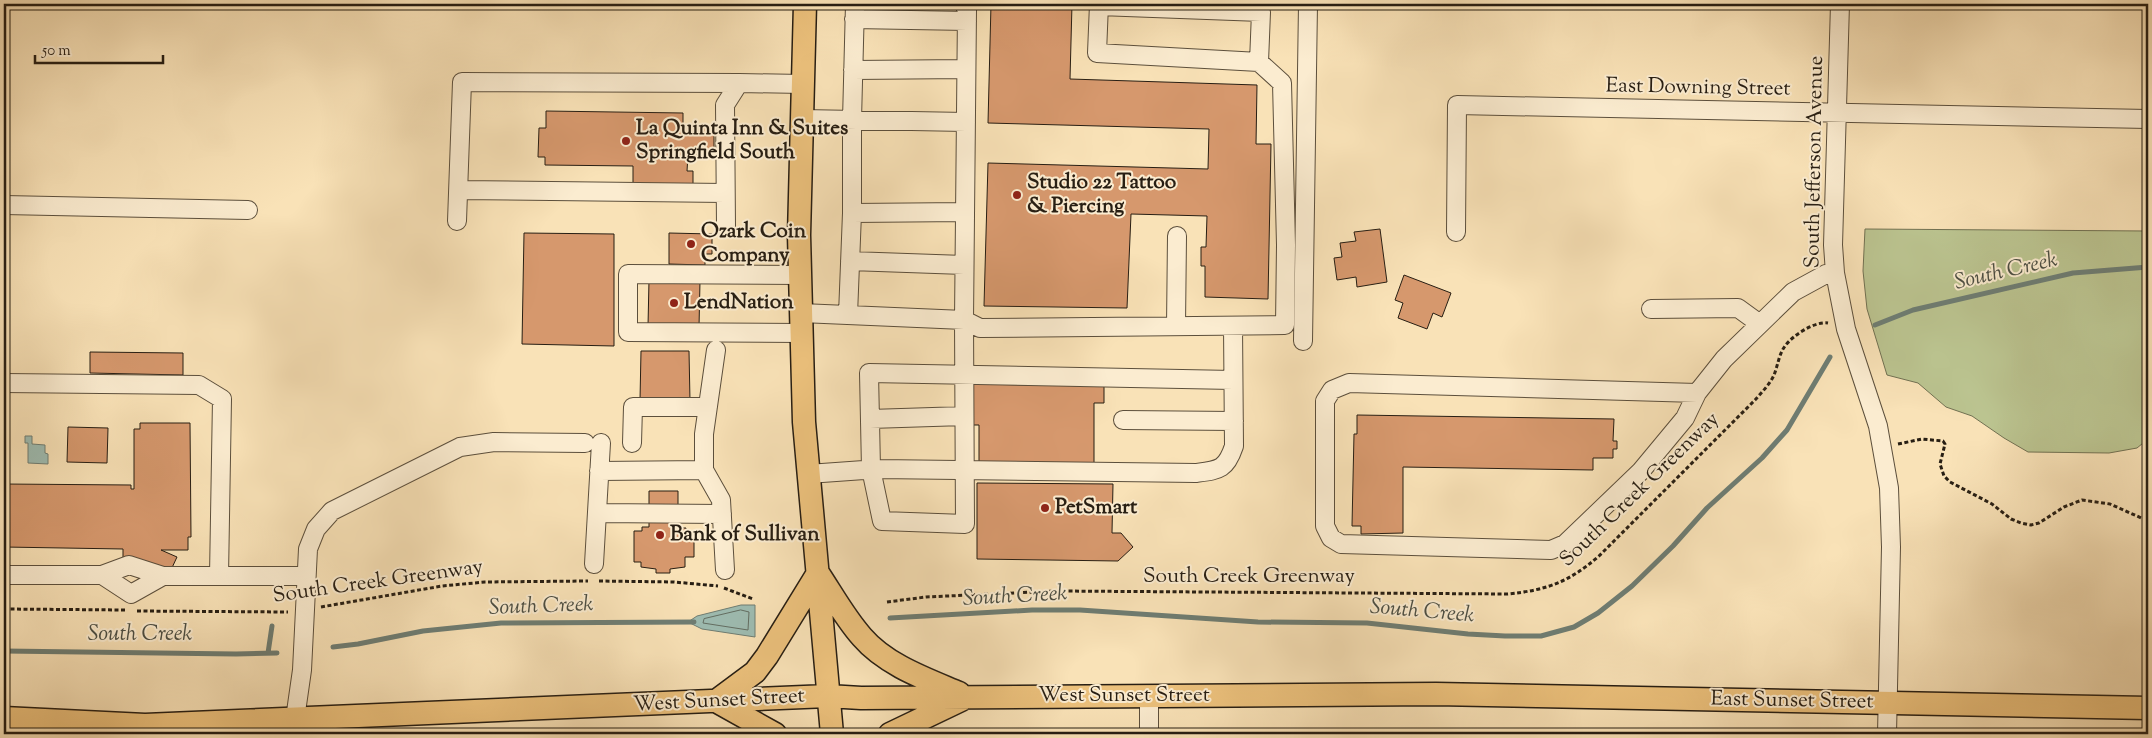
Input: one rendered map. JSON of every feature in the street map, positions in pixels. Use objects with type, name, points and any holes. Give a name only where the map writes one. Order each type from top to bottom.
[{"type":"main road","points":[[805,4],[800,275],[804,422],[832,734]]},
{"type":"main road","points":[[818,573],[862,637],[880,654],[920,676],[969,697]]},
{"type":"main road","points":[[775,734],[716,701],[755,672],[768,656],[818,573]]},
{"type":"main road","name":"East Sunset Street","points":[[1436,694],[2148,708]]},
{"type":"main road","name":"West Sunset Street","points":[[4,718],[145,725],[294,727],[828,696],[861,698],[1436,694]]},
{"type":"main road","points":[[890,734],[969,697]]},
{"type":"street","points":[[964,4],[967,10],[963,375],[965,524],[882,522],[871,469],[869,373],[963,375],[1233,380]]},
{"type":"street","points":[[1303,341],[1308,4]]},
{"type":"street","name":"South Jefferson Avenue","points":[[1840,4],[1833,218],[1835,273],[1846,329],[1883,447],[1889,488],[1892,547],[1887,734]]},
{"type":"street","points":[[800,275],[628,274],[628,332],[802,323],[848,316],[964,320],[980,328],[1285,325],[1285,194],[1282,83],[1259,62],[1097,53],[1099,5],[1261,12],[1259,62]]},
{"type":"street","points":[[848,316],[852,213],[855,11],[967,22]]},
{"type":"street","points":[[853,70],[966,70]]},
{"type":"street","points":[[458,221],[462,82],[803,84]]},
{"type":"street","points":[[726,226],[725,105],[739,83]]},
{"type":"street","name":"East Downing Street","points":[[1456,232],[1457,105],[2148,119]]},
{"type":"street","points":[[802,119],[966,122]]},
{"type":"street","points":[[458,190],[726,193]]},
{"type":"street","points":[[1285,194],[1306,194]]},
{"type":"street","points":[[4,205],[248,210]]},
{"type":"street","points":[[852,213],[965,212]]},
{"type":"street","points":[[1176,326],[1177,236]]},
{"type":"street","points":[[850,261],[964,265]]},
{"type":"street","points":[[1697,393],[1350,383],[1332,390],[1325,401],[1325,526],[1331,538],[1341,544],[1551,550],[1565,544],[1641,471],[1685,418],[1697,393],[1724,359],[1793,292],[1826,274],[1835,273]]},
{"type":"street","points":[[1650,309],[1738,308],[1760,324]]},
{"type":"street","points":[[808,474],[871,469],[1196,473],[1220,470],[1229,460],[1234,446],[1232,326]]},
{"type":"street","points":[[716,350],[704,434],[704,470],[721,500],[725,570]]},
{"type":"street","points":[[4,383],[199,385],[222,399],[219,576]]},
{"type":"street","points":[[632,443],[633,407],[708,406]]},
{"type":"street","points":[[870,419],[964,416]]},
{"type":"street","points":[[1123,420],[1234,421]]},
{"type":"street","points":[[294,727],[302,670],[306,576],[311,539],[322,520],[332,511],[460,446],[494,442],[593,443],[599,471],[594,564]]},
{"type":"street","points":[[599,471],[704,470]]},
{"type":"street","points":[[597,513],[722,514]]},
{"type":"street","points":[[4,575],[102,575],[129,565],[163,576],[306,576]]},
{"type":"street","points":[[102,575],[131,594],[163,576]]},
{"type":"street","points":[[1149,696],[1149,734]]},
{"type":"path","name":"South Creek Greenway","points":[[887,602],[1057,591],[1508,594],[1547,588],[1566,581],[1582,571],[1599,556],[1755,400],[1768,386],[1784,346],[1823,322],[1829,322],[1831,332]]},
{"type":"path","points":[[1883,447],[1922,439],[1943,441],[1945,449],[1940,464],[1944,476],[1950,482],[1992,504],[2011,519],[2021,523],[2031,525],[2039,523],[2064,507],[2082,500],[2110,504],[2148,521]]},
{"type":"path","name":"South Creek Greenway","points":[[4,609],[305,613],[442,586],[520,580],[704,584],[725,588],[753,600]]},
{"type":"green space","points":[[1865,229],[2148,231],[2148,439],[2137,448],[2109,453],[2028,452],[1972,416],[1946,407],[1918,383],[1887,375],[1867,309],[1863,271]]},
{"type":"water","points":[[25,436],[32,436],[32,444],[45,445],[45,453],[48,454],[48,464],[28,463],[28,443],[25,443]]},
{"type":"water","points":[[741,605],[755,605],[755,637],[702,629],[688,622],[697,616]]},
{"type":"building","points":[[991,4],[1072,4],[1070,79],[1257,85],[1256,144],[1271,144],[1268,299],[1205,297],[1205,266],[1201,266],[1201,247],[1206,247],[1207,216],[1131,214],[1127,308],[984,306],[988,163],[1208,169],[1209,129],[988,123]]},
{"type":"building","name":"La Quinta Inn & Suites Springfield South","points":[[546,111],[683,113],[683,126],[714,127],[714,155],[688,155],[687,171],[693,171],[693,187],[633,186],[633,166],[545,165],[545,157],[538,157],[539,128],[546,128]]},
{"type":"building","points":[[1380,229],[1387,282],[1357,287],[1356,277],[1337,280],[1334,258],[1342,257],[1340,243],[1356,241],[1354,232]]},
{"type":"building","points":[[524,233],[614,234],[614,346],[522,344]]},
{"type":"building","name":"Ozark Coin Company","points":[[669,233],[712,234],[712,254],[705,254],[705,265],[669,264]]},
{"type":"building","points":[[1404,275],[1451,293],[1442,317],[1433,313],[1427,329],[1398,318],[1403,303],[1395,300]]},
{"type":"building","name":"LendNation","points":[[649,280],[700,281],[699,327],[648,326]]},
{"type":"building","points":[[641,351],[689,351],[690,401],[640,400]]},
{"type":"building","points":[[90,352],[183,353],[183,375],[90,373]]},
{"type":"building","points":[[969,384],[1104,386],[1104,403],[1094,403],[1094,467],[979,466],[979,425],[969,425]]},
{"type":"building","points":[[1357,415],[1614,419],[1613,441],[1617,441],[1617,449],[1613,449],[1613,458],[1593,458],[1593,470],[1403,467],[1403,533],[1361,534],[1361,526],[1352,526],[1354,434],[1357,434]]},
{"type":"building","points":[[140,423],[190,423],[191,537],[188,537],[188,550],[161,550],[177,557],[170,572],[123,564],[123,549],[4,547],[4,484],[131,485],[131,489],[134,489],[134,429],[140,429]]},
{"type":"building","points":[[68,427],[108,428],[107,463],[67,462]]},
{"type":"building","name":"PetSmart","points":[[977,483],[1113,484],[1112,533],[1121,533],[1133,547],[1118,561],[977,559]]},
{"type":"building","name":"Bank of Sullivan","points":[[649,491],[678,491],[678,528],[686,528],[686,538],[694,539],[694,557],[685,557],[685,567],[670,569],[670,573],[656,573],[656,569],[641,567],[641,562],[634,562],[634,531],[642,531],[642,527],[649,527]]},
{"type":"waterway","name":"South Creek","points":[[1875,325],[1913,310],[2073,273],[2148,267]]},
{"type":"waterway","name":"South Creek","points":[[890,618],[1032,610],[1080,610],[1258,622],[1367,623],[1505,636],[1541,636],[1574,627],[1598,613],[1632,586],[1673,546],[1707,508],[1762,458],[1787,430],[1830,357]]},
{"type":"waterway","name":"South Creek","points":[[333,647],[423,631],[501,623],[694,622]]},
{"type":"waterway","points":[[268,653],[272,626]]},
{"type":"waterway","name":"South Creek","points":[[4,651],[277,653]]},
{"type":"place","name":"La Quinta Inn & Suites Springfield South","points":[[626,141]]},
{"type":"place","name":"Studio 22 Tattoo & Piercing","points":[[1017,195]]},
{"type":"place","name":"Ozark Coin Company","points":[[691,244]]},
{"type":"place","name":"LendNation","points":[[674,303]]},
{"type":"place","name":"PetSmart","points":[[1045,508]]},
{"type":"place","name":"Bank of Sullivan","points":[[660,535]]}]
